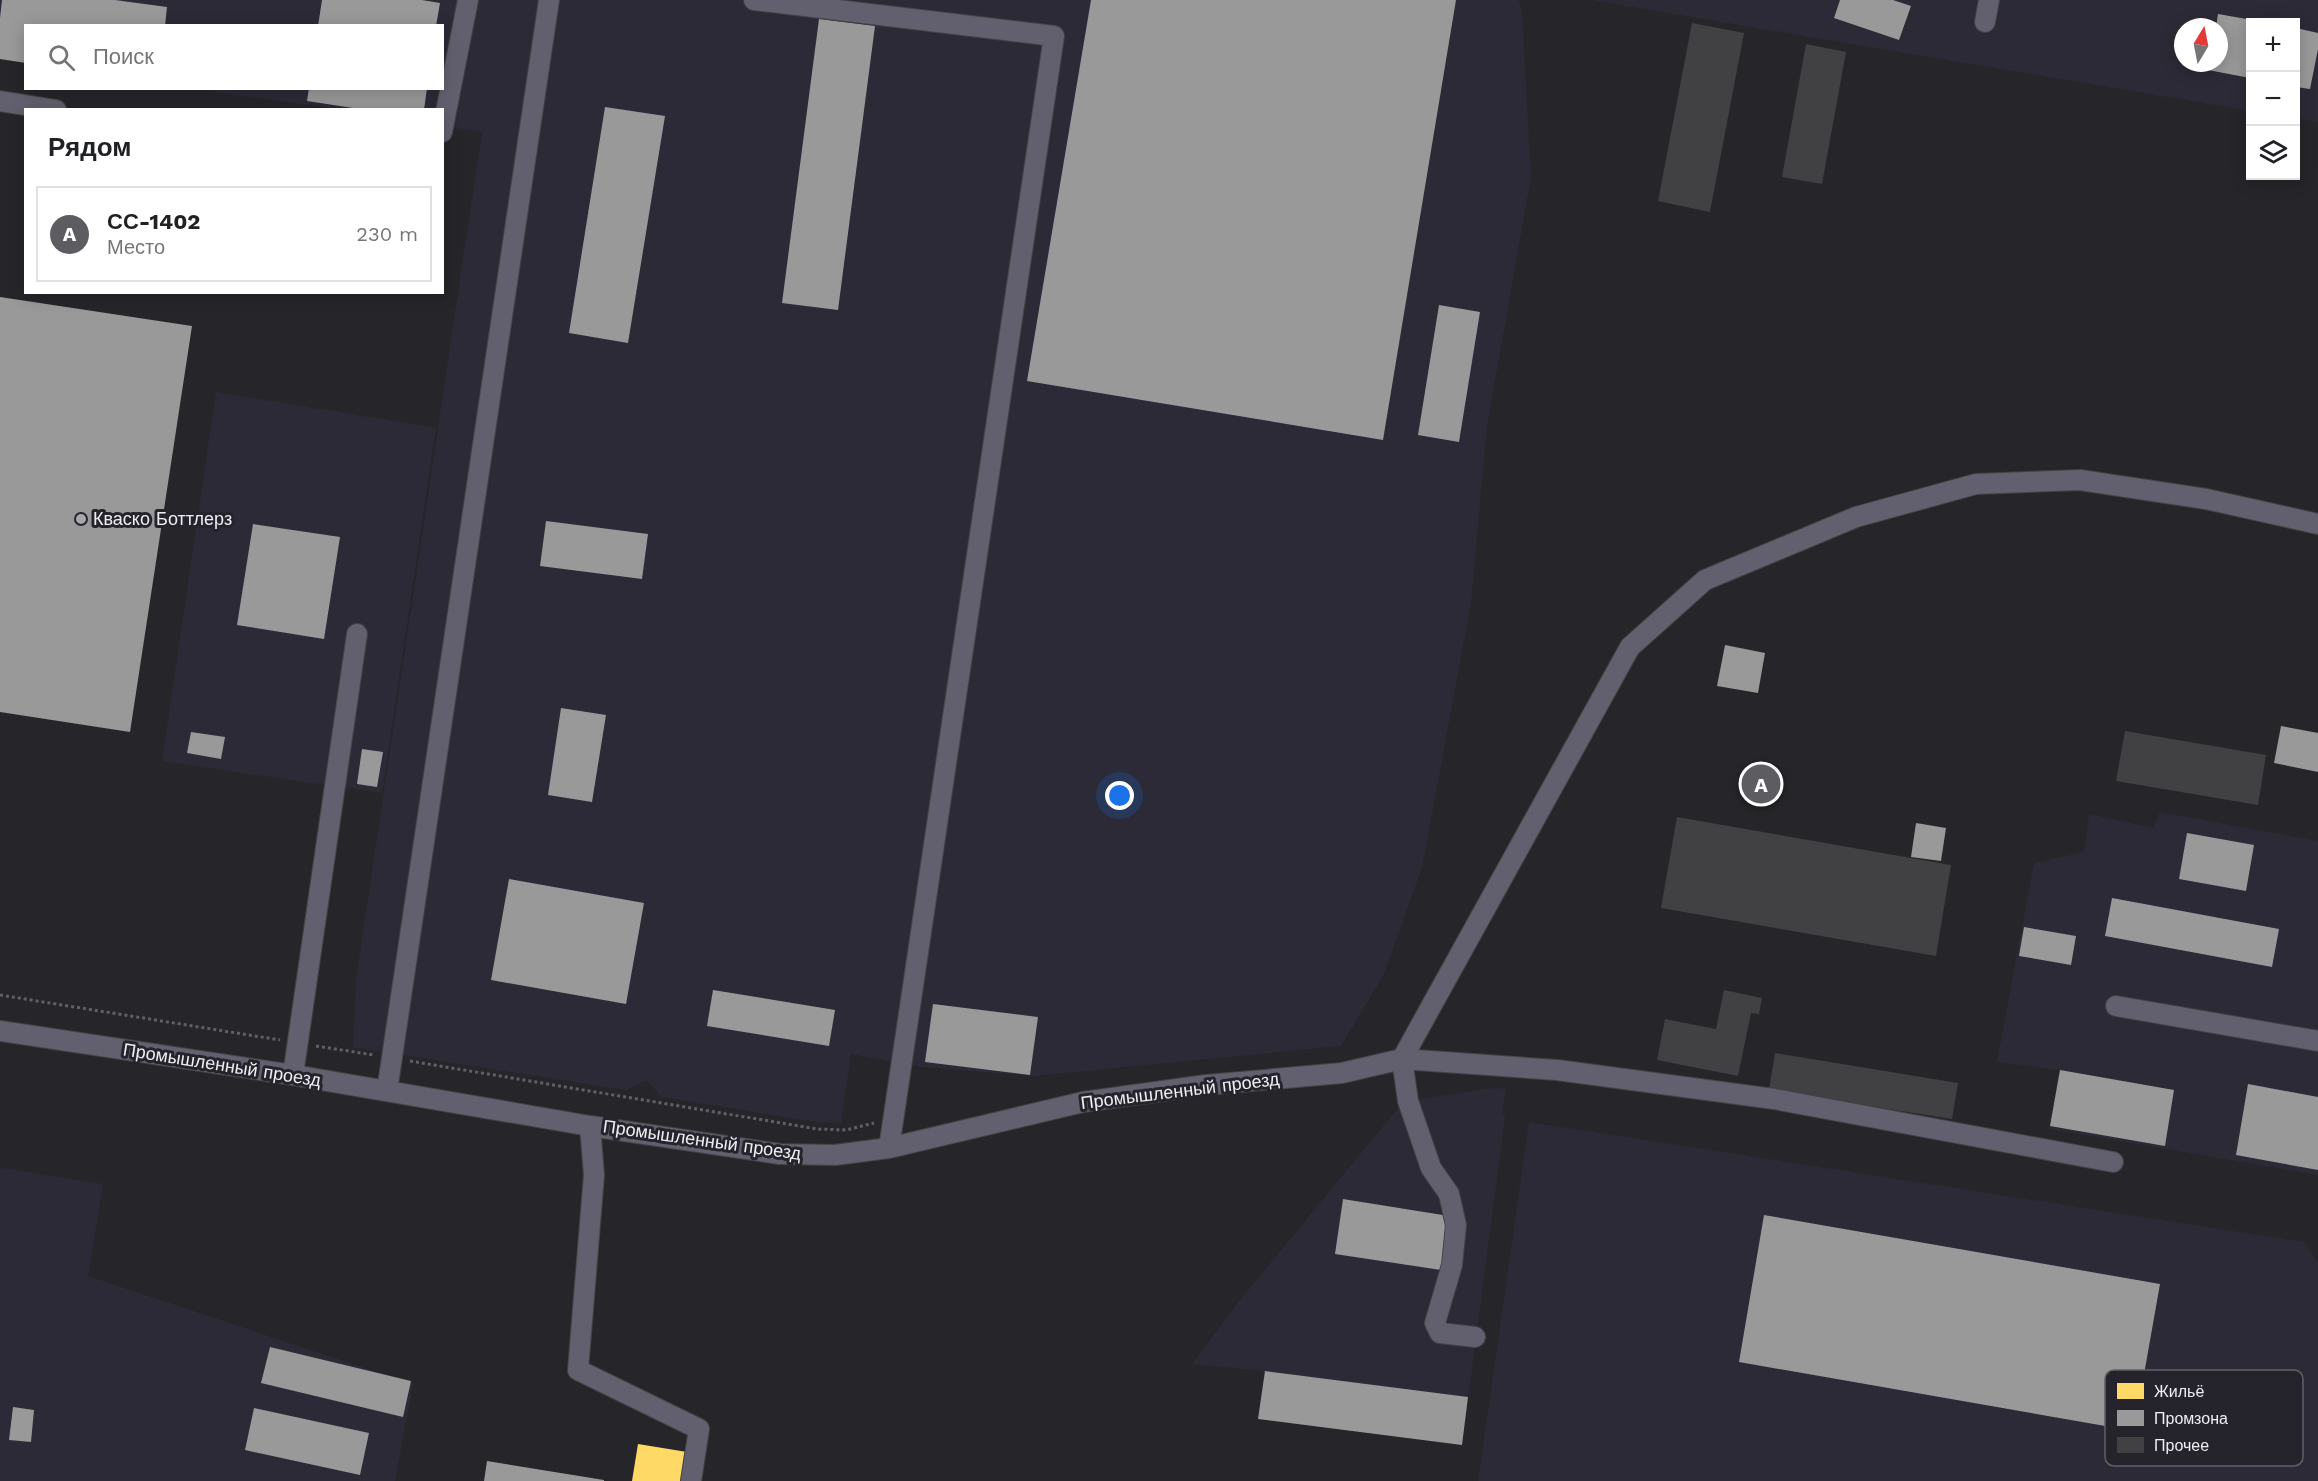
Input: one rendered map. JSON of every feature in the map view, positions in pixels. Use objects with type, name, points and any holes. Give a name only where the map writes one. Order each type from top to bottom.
[{"type":"street","points":[[444,122],[468,0]]},
{"type":"street","points":[[387,1091],[549,0]]},
{"type":"street","points":[[754,0],[1054,36],[889,1148]]},
{"type":"street","points":[[1985,22],[1989,0]]},
{"type":"street","points":[[0,101],[44,108]]},
{"type":"street","points":[[1475,1337],[1440,1333],[1435,1323],[1452,1265],[1456,1225],[1449,1194],[1431,1168],[1407,1101],[1402,1059],[1630,647],[1705,580],[1856,517],[1976,484],[2080,480],[2206,499],[2318,524]]},
{"type":"street","points":[[293,1075],[357,634]]},
{"type":"street","points":[[2116,1006],[2318,1041]]},
{"type":"street","name":"Промышленный проезд","points":[[0,1031],[293,1075],[590,1126],[780,1154],[835,1155],[889,1148],[1083,1102],[1206,1085],[1342,1073],[1402,1059],[1557,1070],[1774,1099],[2114,1162]]},
{"type":"street","points":[[590,1126],[594,1175],[578,1370],[699,1429],[691,1481]]},
{"type":"path","points":[[0,995],[298,1042],[817,1129],[846,1130],[893,1119]]},
{"type":"shaded area","points":[[0,0],[1519,0],[1522,12],[1531,177],[1487,426],[1471,603],[1422,868],[1383,976],[1341,1046],[1033,1076],[921,1067],[851,1054],[841,1123],[817,1122],[662,1097],[646,1080],[626,1090],[353,1047],[356,979],[482,132],[444,126],[444,108],[328,108],[203,90],[444,90],[444,24],[24,24],[24,29],[0,59]]},
{"type":"shaded area","points":[[1592,0],[2318,0],[2318,122],[2300,119],[2300,18],[2246,18],[2246,110]]},
{"type":"shaded area","points":[[216,392],[436,428],[382,793],[162,761]]},
{"type":"shaded area","points":[[2160,812],[2318,841],[2318,1175],[2049,1129],[2059,1070],[1997,1062],[2034,863],[2084,852],[2089,814],[2153,828]]},
{"type":"shaded area","points":[[1506,1088],[1502,1112],[1505,1117],[1462,1445],[1258,1419],[1264,1371],[1192,1364],[1240,1300],[1403,1102],[1483,1089]]},
{"type":"shaded area","points":[[1529,1122],[2304,1242],[2318,1263],[2318,1481],[1478,1481]]},
{"type":"shaded area","points":[[0,1168],[103,1184],[88,1276],[413,1384],[395,1481],[0,1481]]},
{"type":"building: Жильё","points":[[638,1444],[687,1452],[682,1481],[632,1481]]},
{"type":"building: Промзона","points":[[2,0],[115,0],[167,7],[165,24],[24,24],[24,63],[0,59]]},
{"type":"building: Промзона","points":[[322,0],[422,0],[440,3],[436,24],[318,24]]},
{"type":"building: Промзона","points":[[1091,0],[1456,0],[1383,440],[1027,381]]},
{"type":"building: Промзона","points":[[1840,0],[1893,0],[1911,6],[1899,40],[1834,18]]},
{"type":"building: Промзона","points":[[2218,14],[2246,19],[2246,77],[2218,72],[2228,72],[2228,18],[2217,18]]},
{"type":"building: Промзона","points":[[819,19],[875,26],[838,310],[782,303]]},
{"type":"building: Промзона","points":[[2300,29],[2318,33],[2318,49],[2310,89],[2300,88]]},
{"type":"building: Промзона","points":[[309,90],[427,90],[424,108],[353,108],[307,101]]},
{"type":"building: Промзона","points":[[605,107],[665,116],[628,343],[569,333]]},
{"type":"building: Промзона","name":"Кваско Боттлерз","points":[[0,297],[192,326],[130,732],[0,712]]},
{"type":"building: Промзона","points":[[1439,305],[1480,312],[1459,442],[1418,435]]},
{"type":"building: Промзона","points":[[546,521],[648,534],[642,579],[540,566]]},
{"type":"building: Промзона","points":[[253,524],[340,537],[324,639],[237,625]]},
{"type":"building: Промзона","points":[[1725,645],[1765,653],[1758,693],[1717,686]]},
{"type":"building: Промзона","points":[[561,708],[606,715],[592,802],[548,795]]},
{"type":"building: Промзона","points":[[2281,726],[2318,733],[2318,772],[2274,763]]},
{"type":"building: Промзона","points":[[191,732],[225,737],[221,759],[187,753]]},
{"type":"building: Промзона","points":[[362,749],[383,752],[377,787],[357,784]]},
{"type":"building: Промзона","points":[[1748,773],[1777,779],[1774,794],[1746,788]]},
{"type":"building: Промзона","points":[[1916,823],[1946,828],[1941,861],[1911,857]]},
{"type":"building: Промзона","points":[[2187,833],[2254,845],[2246,891],[2179,879]]},
{"type":"building: Промзона","points":[[509,879],[644,903],[626,1004],[491,980]]},
{"type":"building: Промзона","points":[[2112,898],[2279,929],[2272,967],[2105,936]]},
{"type":"building: Промзона","points":[[2024,927],[2076,936],[2071,965],[2019,956]]},
{"type":"building: Промзона","points":[[713,990],[835,1010],[829,1046],[707,1026]]},
{"type":"building: Промзона","points":[[933,1004],[1038,1017],[1030,1075],[925,1062]]},
{"type":"building: Промзона","points":[[2060,1070],[2174,1090],[2165,1146],[2050,1126]]},
{"type":"building: Промзона","points":[[2248,1084],[2318,1097],[2318,1170],[2236,1155]]},
{"type":"building: Промзона","points":[[1343,1199],[1449,1216],[1441,1270],[1335,1254]]},
{"type":"building: Промзона","points":[[1764,1215],[2160,1284],[2145,1370],[2105,1370],[2105,1426],[1739,1362]]},
{"type":"building: Промзона","points":[[270,1347],[411,1381],[403,1417],[261,1383]]},
{"type":"building: Промзона","points":[[1265,1371],[1468,1397],[1462,1445],[1258,1419]]},
{"type":"building: Промзона","points":[[13,1407],[34,1410],[31,1442],[9,1440]]},
{"type":"building: Промзона","points":[[254,1408],[369,1433],[360,1475],[245,1450]]},
{"type":"building: Промзона","points":[[487,1461],[604,1480],[604,1481],[484,1481]]},
{"type":"building: Прочее","points":[[1692,23],[1744,33],[1710,212],[1658,201]]},
{"type":"building: Прочее","points":[[1806,44],[1846,52],[1822,184],[1782,177]]},
{"type":"building: Прочее","points":[[2125,731],[2266,755],[2258,805],[2116,781]]},
{"type":"building: Прочее","points":[[1677,817],[1951,865],[1936,956],[1661,908]]},
{"type":"building: Прочее","points":[[1724,990],[1762,998],[1759,1014],[1751,1013],[1738,1076],[1657,1060],[1665,1019],[1716,1029]]},
{"type":"building: Прочее","points":[[1775,1053],[1958,1083],[1952,1119],[1769,1090]]},
{"type":"place","name":"Кваско Боттлерз","points":[[81,519]]},
{"type":"place","name":"СС-1402","points":[[1761,784]]}]
